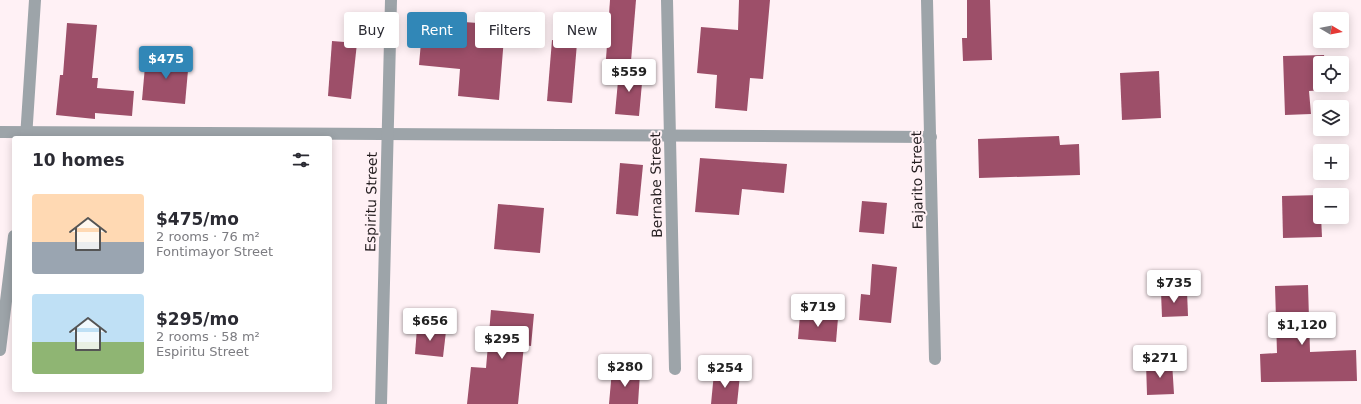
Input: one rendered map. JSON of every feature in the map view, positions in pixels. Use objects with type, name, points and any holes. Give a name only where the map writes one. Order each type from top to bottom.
[{"type":"street","points":[[26,135],[35,0]]},
{"type":"street","name":"Espiritu Street","points":[[381,404],[391,0]]},
{"type":"street","name":"Bernabe Street","points":[[667,0],[675,369]]},
{"type":"street","name":"Fajarito Street","points":[[927,0],[936,359]]},
{"type":"street","points":[[0,132],[26,135],[388,134],[931,137]]},
{"type":"street","points":[[0,350],[12,252]]},
{"type":"building","points":[[610,0],[636,0],[631,61],[606,59],[607,48],[611,48],[611,12],[609,12]]},
{"type":"building","points":[[739,0],[770,0],[763,79],[750,78],[747,111],[715,108],[717,75],[697,73],[701,27],[738,30]]},
{"type":"building","points":[[967,0],[990,0],[992,60],[963,61],[962,38],[967,38]]},
{"type":"building","points":[[467,22],[475,23],[475,48],[503,48],[499,100],[458,96],[460,69],[419,65],[420,48],[467,48]]},
{"type":"building","points":[[67,23],[97,25],[92,78],[98,78],[97,88],[134,91],[132,116],[95,113],[95,119],[56,115],[60,75],[63,75]]},
{"type":"building","points":[[552,40],[553,48],[577,48],[572,103],[547,101]]},
{"type":"building","points":[[332,41],[344,42],[344,48],[356,48],[351,99],[328,96]]},
{"type":"building","points":[[146,55],[189,59],[185,104],[142,100]]},
{"type":"building","points":[[1324,55],[1313,56],[1313,91],[1309,91],[1311,114],[1285,115],[1283,56]]},
{"type":"building","points":[[619,70],[643,72],[639,116],[615,114]]},
{"type":"building","points":[[1159,71],[1161,118],[1122,120],[1120,73]]},
{"type":"building","points":[[1059,136],[1060,145],[1079,144],[1080,175],[979,178],[978,139]]},
{"type":"building","points":[[700,158],[787,164],[784,193],[742,189],[739,215],[695,212]]},
{"type":"building","points":[[620,163],[643,165],[638,216],[616,214]]},
{"type":"building","points":[[1313,195],[1313,224],[1321,224],[1322,237],[1283,238],[1282,196]]},
{"type":"building","points":[[862,201],[887,203],[884,234],[859,232]]},
{"type":"building","points":[[498,204],[544,208],[540,253],[494,249]]},
{"type":"building","points":[[872,264],[897,267],[891,323],[859,320],[861,294],[870,295]]},
{"type":"building","points":[[1308,285],[1310,352],[1356,350],[1357,381],[1261,382],[1260,354],[1277,353],[1275,286]]},
{"type":"building","points":[[1187,291],[1188,316],[1162,317],[1161,292]]},
{"type":"building","points":[[491,310],[534,314],[531,346],[524,345],[518,404],[467,404],[471,367],[486,368]]},
{"type":"building","points":[[800,315],[838,318],[836,342],[798,339]]},
{"type":"building","points":[[417,328],[446,331],[443,357],[415,354]]},
{"type":"building","points":[[1172,362],[1174,394],[1147,395],[1146,363]]},
{"type":"building","points":[[612,370],[640,373],[638,404],[609,404]]},
{"type":"building","points":[[714,373],[740,375],[737,404],[711,404]]}]
